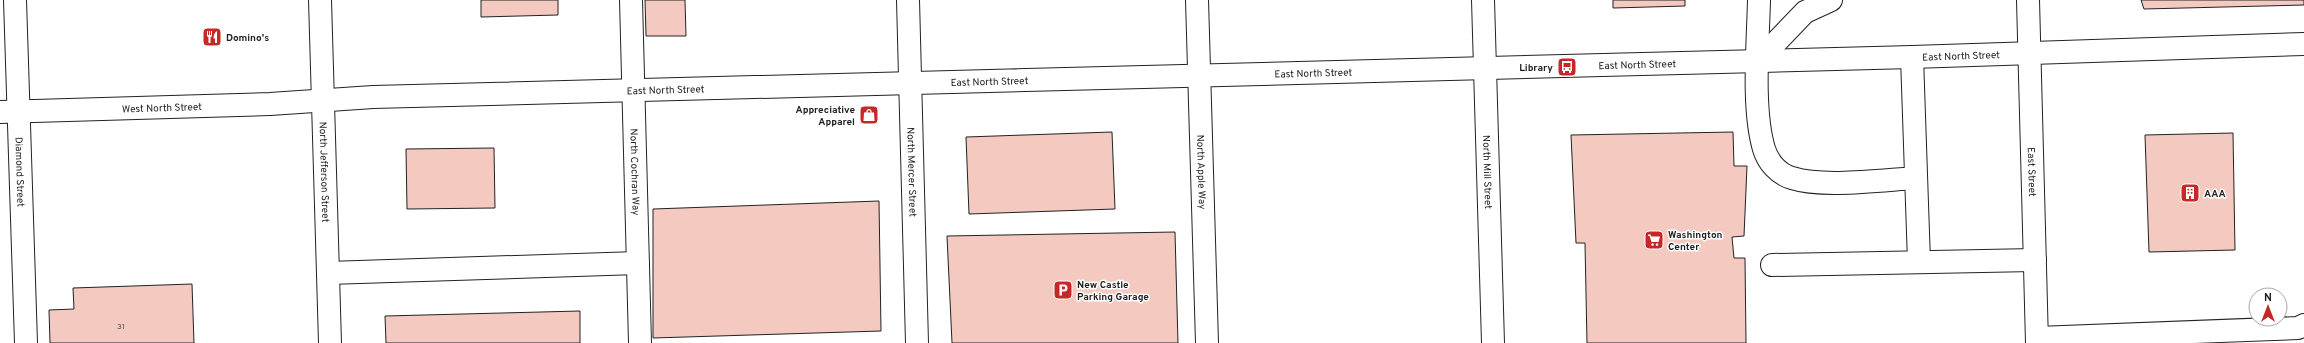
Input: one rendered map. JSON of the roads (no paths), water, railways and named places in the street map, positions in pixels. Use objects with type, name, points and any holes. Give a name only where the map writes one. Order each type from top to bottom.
[{"type":"street","name":"Diamond Street","points":[[15,0],[10,112],[26,343]]},
{"type":"street","name":"North Jefferson Street","points":[[320,0],[330,343]]},
{"type":"street","name":"North Cochran Way","points":[[631,0],[640,343]]},
{"type":"street","name":"North Mercer Street","points":[[908,0],[917,343]]},
{"type":"street","name":"North Apple Way","points":[[1196,0],[1207,343]]},
{"type":"street","name":"North Mill Street","points":[[1483,0],[1493,343]]},
{"type":"street","points":[[1758,0],[1757,62],[1759,121],[1764,150],[1774,168],[1791,178],[1816,182],[1916,178]]},
{"type":"street","points":[[1757,62],[1805,12],[1832,0]]},
{"type":"street","name":"East Street","points":[[2028,0],[2037,341]]},
{"type":"street","name":"East North Street","points":[[323,101],[633,91],[1757,62],[2304,44]]},
{"type":"street","points":[[1912,57],[1919,262]]},
{"type":"street","name":"West North Street","points":[[10,112],[262,105],[323,101]]},
{"type":"street","points":[[1772,265],[2035,260]]},
{"type":"street","points":[[328,273],[638,263]]},
{"type":"street","points":[[2037,341],[2298,328],[2304,325]]},
{"type":"place","name":"Domino's","points":[[212,37]]},
{"type":"place","name":"Library","points":[[1567,67]]},
{"type":"place","name":"Appreciative Apparel","points":[[869,115]]},
{"type":"place","name":"AAA","points":[[2190,193]]},
{"type":"place","name":"Washington Center","points":[[1654,240]]},
{"type":"place","name":"New Castle Parking Garage","points":[[1063,290]]}]
